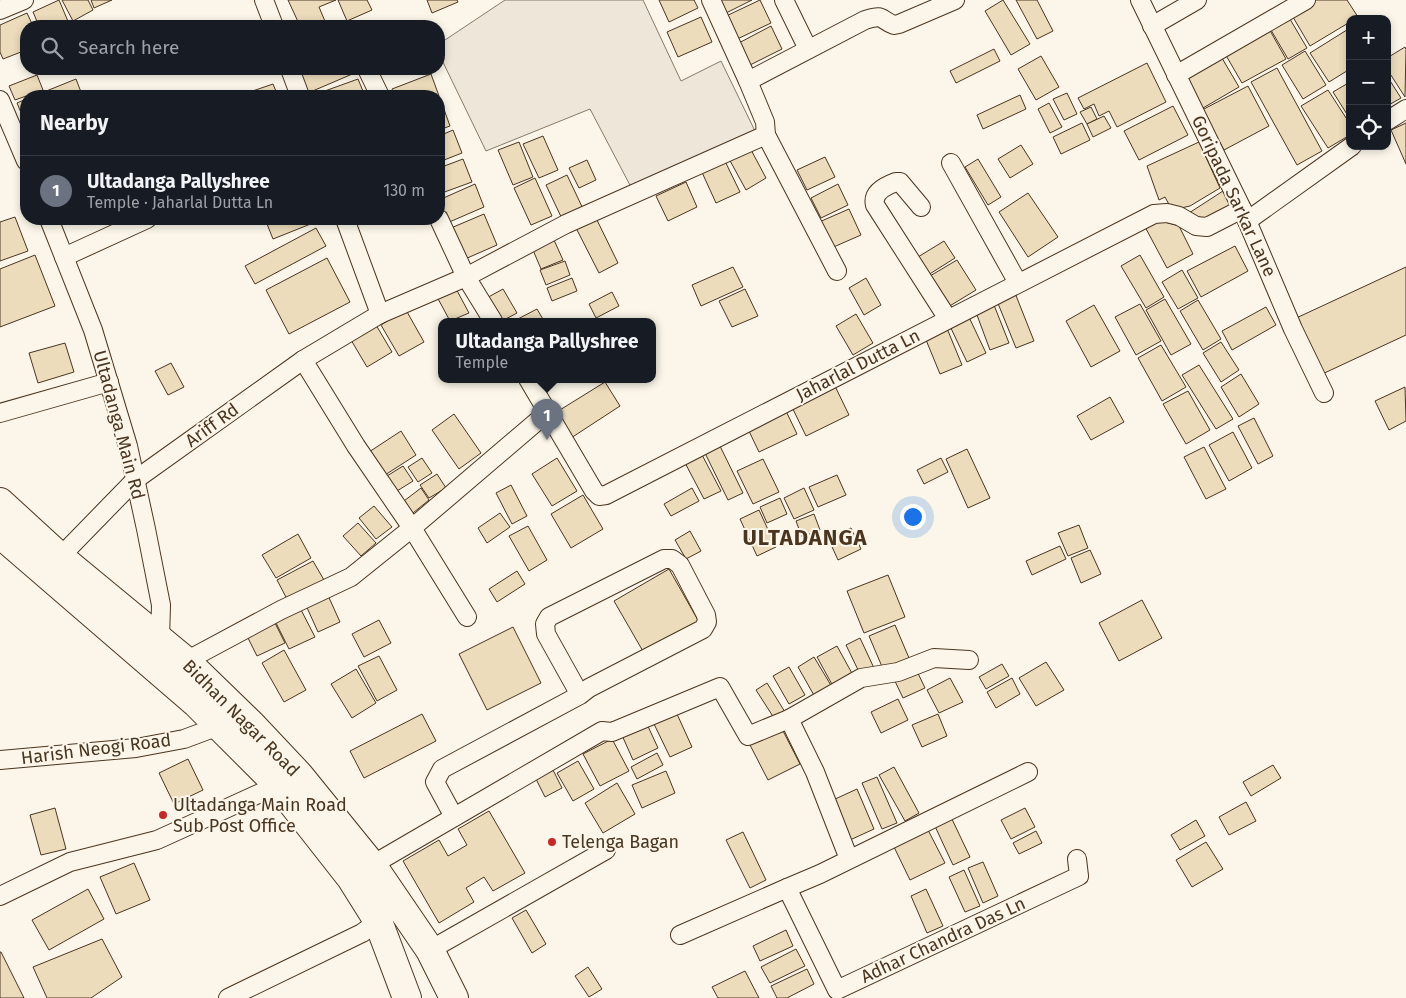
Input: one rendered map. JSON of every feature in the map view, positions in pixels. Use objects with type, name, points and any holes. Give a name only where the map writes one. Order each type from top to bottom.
[{"type":"main road","name":"Bidhan Nagar Road","points":[[0,502],[60,557],[186,661],[252,724],[299,775],[372,865],[430,950],[454,998]]},
{"type":"main road","name":"Bidhan Nagar Road","points":[[0,534],[197,704],[278,785],[350,878],[378,922],[407,998]]},
{"type":"street","points":[[0,10],[24,0]]},
{"type":"street","points":[[264,0],[272,20]]},
{"type":"street","points":[[711,0],[765,122],[766,135],[837,271]]},
{"type":"street","points":[[784,0],[808,49]]},
{"type":"street","points":[[748,81],[865,20],[878,16],[894,25],[899,24],[955,0]]},
{"type":"street","name":"Goripada Sarkar Lane","points":[[1140,0],[1245,215],[1293,329],[1324,393]]},
{"type":"street","points":[[1152,26],[1196,0]]},
{"type":"street","points":[[1176,75],[1306,0]]},
{"type":"street","points":[[292,75],[298,90]]},
{"type":"street","points":[[370,75],[377,90]]},
{"type":"street","points":[[0,100],[20,147]]},
{"type":"street","points":[[1391,118],[1406,109]]},
{"type":"street","name":"Ariff Rd","points":[[60,557],[136,480],[303,360],[380,314],[466,277],[566,224],[766,135]]},
{"type":"street","name":"Jaharlal Dutta Ln","points":[[530,383],[594,491],[599,496],[606,495],[1154,214],[1168,213],[1179,216],[1196,226],[1207,227],[1245,215],[1346,150]]},
{"type":"street","points":[[951,163],[1018,283]]},
{"type":"street","points":[[921,207],[900,182],[896,182],[875,194],[875,205],[948,319]]},
{"type":"street","name":"Ultadanga Main Rd","points":[[51,225],[93,330],[128,446],[161,604],[160,639]]},
{"type":"street","points":[[64,258],[134,225]]},
{"type":"street","points":[[347,225],[380,314]]},
{"type":"street","points":[[441,225],[466,277],[491,318]]},
{"type":"street","points":[[303,360],[356,446],[412,528],[467,617]]},
{"type":"street","points":[[0,413],[109,382]]},
{"type":"street","points":[[186,661],[281,610],[351,577],[412,528],[548,412]]},
{"type":"street","points":[[454,817],[436,782],[442,769],[580,694],[589,688],[703,629],[707,622],[706,615],[680,565],[672,559],[664,559],[549,617],[545,624],[546,634],[580,694]]},
{"type":"street","points":[[372,865],[602,731],[612,732],[720,687],[748,736],[788,719],[861,678],[898,672],[934,658],[969,660]]},
{"type":"street","points":[[788,719],[815,772],[849,858]]},
{"type":"street","name":"Harish Neogi Road","points":[[0,760],[136,748],[184,739],[219,726]]},
{"type":"street","points":[[680,935],[787,888],[1028,772]]},
{"type":"street","points":[[0,896],[70,862],[157,840],[278,785]]},
{"type":"street","points":[[430,950],[606,850]]},
{"type":"street","name":"Adhar Chandra Das Ln","points":[[787,888],[837,990],[1079,876],[1076,859]]},
{"type":"street","points":[[234,997],[362,933],[400,907]]},
{"type":"shaded area","points":[[505,0],[643,0],[681,81],[721,61],[755,131],[632,189],[590,109],[486,151],[445,66],[445,40]]},
{"type":"building","points":[[59,0],[67,20],[36,20],[33,12]]},
{"type":"building","points":[[62,0],[88,0],[93,10],[72,20]]},
{"type":"building","points":[[91,0],[112,0],[94,8]]},
{"type":"building","points":[[288,0],[336,0],[319,7],[324,20],[297,20]]},
{"type":"building","points":[[338,0],[367,0],[372,10],[347,20]]},
{"type":"building","points":[[427,0],[457,0],[458,2],[432,13]]},
{"type":"building","points":[[659,0],[694,0],[698,8],[669,22]]},
{"type":"building","points":[[715,0],[752,0],[722,15]]},
{"type":"building","points":[[760,0],[771,23],[733,41],[722,18]]},
{"type":"building","points":[[1003,0],[1030,44],[1011,55],[985,11]]},
{"type":"building","points":[[1016,0],[1037,0],[1053,31],[1037,39]]},
{"type":"building","points":[[1309,0],[1347,0],[1357,15],[1346,15],[1346,24],[1310,46],[1290,12]]},
{"type":"building","points":[[27,13],[30,20],[20,20],[20,52],[3,59],[0,52],[0,25]]},
{"type":"building","points":[[1287,14],[1307,48],[1288,59],[1268,25]]},
{"type":"building","points":[[701,17],[712,42],[678,57],[667,32]]},
{"type":"building","points":[[771,26],[782,49],[748,66],[737,44]]},
{"type":"building","points":[[1268,27],[1286,59],[1242,83],[1224,52]]},
{"type":"building","points":[[1346,30],[1346,71],[1329,82],[1310,53]]},
{"type":"building","points":[[1405,47],[1405,97],[1391,75],[1391,56]]},
{"type":"building","points":[[994,49],[1000,61],[956,83],[950,71]]},
{"type":"building","points":[[1305,51],[1326,85],[1303,99],[1282,65]]},
{"type":"building","points":[[1219,53],[1239,87],[1203,108],[1183,73]]},
{"type":"building","points":[[1041,56],[1059,87],[1036,100],[1018,69]]},
{"type":"building","points":[[1147,63],[1166,102],[1117,127],[1109,111],[1099,116],[1094,104],[1084,109],[1078,98]]},
{"type":"building","points":[[1277,68],[1322,151],[1297,165],[1251,82]]},
{"type":"building","points":[[37,75],[43,90],[20,90],[20,98],[15,100],[9,86]]},
{"type":"building","points":[[300,75],[350,75],[315,90],[307,90]]},
{"type":"building","points":[[431,75],[437,90],[392,90]]},
{"type":"building","points":[[76,79],[80,90],[49,90]]},
{"type":"building","points":[[358,79],[363,90],[328,90]]},
{"type":"building","points":[[1391,82],[1401,98],[1391,104]]},
{"type":"building","points":[[273,84],[276,90],[256,90]]},
{"type":"building","points":[[1346,84],[1346,113],[1333,92]]},
{"type":"building","points":[[1248,86],[1269,126],[1224,150],[1202,110]]},
{"type":"building","points":[[1328,90],[1346,118],[1346,137],[1328,148],[1301,106]]},
{"type":"building","points":[[1067,93],[1077,114],[1064,120],[1053,99]]},
{"type":"building","points":[[1020,95],[1026,109],[983,129],[977,115]]},
{"type":"building","points":[[1049,103],[1062,127],[1050,133],[1038,109]]},
{"type":"building","points":[[1173,106],[1188,135],[1139,160],[1124,131]]},
{"type":"building","points":[[1091,107],[1097,119],[1087,124],[1080,112]]},
{"type":"building","points":[[445,112],[450,126],[445,128]]},
{"type":"building","points":[[1104,116],[1111,128],[1093,137],[1087,124]]},
{"type":"building","points":[[1082,123],[1090,140],[1061,154],[1053,137]]},
{"type":"building","points":[[1406,123],[1406,164],[1391,130]]},
{"type":"building","points":[[453,130],[462,153],[445,160],[445,133]]},
{"type":"building","points":[[543,136],[558,170],[539,178],[523,144]]},
{"type":"building","points":[[519,142],[533,177],[513,185],[498,150]]},
{"type":"building","points":[[1199,142],[1220,188],[1190,206],[1172,210],[1165,197],[1159,200],[1147,166]]},
{"type":"building","points":[[1021,145],[1033,164],[1010,178],[998,159]]},
{"type":"building","points":[[749,146],[766,178],[746,190],[728,157]]},
{"type":"building","points":[[723,157],[740,192],[716,203],[700,168]]},
{"type":"building","points":[[825,157],[835,177],[807,190],[797,170]]},
{"type":"building","points":[[463,159],[472,182],[445,192],[445,166]]},
{"type":"building","points":[[978,159],[1001,197],[988,205],[965,167]]},
{"type":"building","points":[[587,160],[596,180],[579,188],[569,168]]},
{"type":"building","points":[[567,175],[585,213],[564,223],[546,185]]},
{"type":"building","points":[[535,178],[552,216],[531,225],[514,188]]},
{"type":"building","points":[[686,182],[697,207],[668,221],[656,196]]},
{"type":"building","points":[[475,184],[484,207],[447,223],[445,218],[445,197]]},
{"type":"building","points":[[838,184],[848,205],[821,218],[811,198]]},
{"type":"building","points":[[1223,191],[1232,208],[1204,222],[1189,213]]},
{"type":"building","points":[[1028,193],[1058,237],[1028,257],[999,212]]},
{"type":"building","points":[[849,209],[861,235],[829,249],[817,223]]},
{"type":"building","points":[[484,214],[497,245],[465,259],[451,228]]},
{"type":"building","points":[[595,216],[618,263],[599,273],[575,226]]},
{"type":"building","points":[[15,217],[28,251],[0,261],[0,222]]},
{"type":"building","points":[[1154,219],[1179,226],[1193,254],[1167,268],[1144,225]]},
{"type":"building","points":[[267,225],[308,225],[273,239]]},
{"type":"building","points":[[316,228],[326,246],[255,284],[245,266]]},
{"type":"building","points":[[554,240],[563,260],[541,269],[533,250]]},
{"type":"building","points":[[944,241],[955,258],[928,275],[918,257]]},
{"type":"building","points":[[1235,246],[1248,271],[1201,297],[1187,271]]},
{"type":"building","points":[[35,255],[55,306],[0,327],[0,269]]},
{"type":"building","points":[[1140,255],[1164,297],[1146,308],[1121,266]]},
{"type":"building","points":[[327,258],[350,302],[289,334],[266,290]]},
{"type":"building","points":[[957,260],[976,290],[948,307],[930,276]]},
{"type":"building","points":[[565,261],[570,275],[546,285],[540,270]]},
{"type":"building","points":[[733,267],[743,287],[701,306],[692,285]]},
{"type":"building","points":[[1406,267],[1406,335],[1318,376],[1292,320]]},
{"type":"building","points":[[1182,270],[1198,298],[1178,309],[1162,282]]},
{"type":"building","points":[[572,278],[577,291],[552,301],[547,288]]},
{"type":"building","points":[[866,278],[881,305],[864,315],[849,288]]},
{"type":"building","points":[[454,285],[469,313],[457,318],[448,318],[436,295]]},
{"type":"building","points":[[503,289],[517,313],[508,318],[499,318],[483,300]]},
{"type":"building","points":[[745,289],[758,316],[732,327],[719,301]]},
{"type":"building","points":[[612,292],[619,306],[596,318],[589,304]]},
{"type":"building","points":[[1015,293],[1034,341],[1016,348],[997,301]]},
{"type":"building","points":[[1165,299],[1191,344],[1171,355],[1146,310]]},
{"type":"building","points":[[992,300],[1009,343],[990,350],[974,307]]},
{"type":"building","points":[[1198,300],[1221,339],[1203,350],[1180,311]]},
{"type":"building","points":[[1140,304],[1161,341],[1136,355],[1115,317]]},
{"type":"building","points":[[1094,305],[1120,351],[1091,367],[1066,321]]},
{"type":"building","points":[[1266,307],[1276,325],[1232,350],[1222,331]]},
{"type":"building","points":[[537,309],[542,318],[520,318]]},
{"type":"building","points":[[406,310],[424,342],[399,356],[381,325]]},
{"type":"building","points":[[967,313],[986,353],[967,362],[948,322]]},
{"type":"building","points":[[856,314],[873,343],[853,355],[836,326]]},
{"type":"building","points":[[376,325],[392,352],[367,367],[351,340]]},
{"type":"building","points":[[946,326],[962,365],[940,374],[924,335]]},
{"type":"building","points":[[1221,342],[1239,370],[1221,382],[1203,353]]},
{"type":"building","points":[[65,343],[74,372],[38,383],[29,353]]},
{"type":"building","points":[[1161,345],[1186,387],[1162,401],[1138,358]]},
{"type":"building","points":[[171,363],[184,387],[168,395],[155,371]]},
{"type":"building","points":[[1199,365],[1233,419],[1216,429],[1182,375]]},
{"type":"building","points":[[1241,374],[1259,404],[1239,417],[1221,387]]},
{"type":"building","points":[[833,382],[849,415],[806,436],[790,403]]},
{"type":"building","points":[[603,383],[606,383],[620,406],[571,438],[555,413]]},
{"type":"building","points":[[1405,387],[1406,421],[1389,430],[1375,401]]},
{"type":"building","points":[[1188,391],[1210,430],[1186,444],[1163,404]]},
{"type":"building","points":[[1110,397],[1124,422],[1091,440],[1077,416]]},
{"type":"building","points":[[785,409],[797,434],[759,452],[747,427]]},
{"type":"building","points":[[454,414],[481,453],[459,469],[432,430]]},
{"type":"building","points":[[1254,418],[1273,456],[1258,464],[1238,426]]},
{"type":"building","points":[[401,431],[416,455],[385,475],[369,452]]},
{"type":"building","points":[[1233,432],[1252,468],[1229,481],[1209,445]]},
{"type":"building","points":[[718,442],[743,493],[728,500],[703,449]]},
{"type":"building","points":[[1204,447],[1226,489],[1206,499],[1184,457]]},
{"type":"building","points":[[967,449],[990,498],[968,508],[946,459]]},
{"type":"building","points":[[700,451],[721,491],[704,499],[683,459]]},
{"type":"building","points":[[422,458],[432,473],[418,482],[408,467]]},
{"type":"building","points":[[557,458],[577,491],[552,506],[532,474]]},
{"type":"building","points":[[941,458],[948,472],[924,484],[917,470]]},
{"type":"building","points":[[763,459],[779,492],[753,504],[737,471]]},
{"type":"building","points":[[403,466],[413,481],[397,491],[387,476]]},
{"type":"building","points":[[437,474],[446,488],[429,498],[420,485]]},
{"type":"building","points":[[837,475],[846,495],[818,507],[809,487]]},
{"type":"building","points":[[511,485],[527,516],[512,524],[496,493]]},
{"type":"building","points":[[421,488],[429,500],[408,517],[400,504]]},
{"type":"building","points":[[692,488],[699,501],[671,516],[664,504]]},
{"type":"building","points":[[804,488],[814,510],[794,519],[784,498]]},
{"type":"building","points":[[583,495],[603,529],[571,548],[551,514]]},
{"type":"building","points":[[780,498],[787,514],[767,523],[760,507]]},
{"type":"building","points":[[374,506],[392,527],[376,539],[359,518]]},
{"type":"building","points":[[759,510],[776,547],[757,556],[740,519]]},
{"type":"building","points":[[500,513],[510,527],[487,543],[478,528]]},
{"type":"building","points":[[814,514],[820,530],[802,537],[796,521]]},
{"type":"building","points":[[358,523],[376,543],[361,556],[343,536]]},
{"type":"building","points":[[1079,525],[1088,548],[1068,556],[1058,533]]},
{"type":"building","points":[[528,526],[547,560],[529,571],[509,536]]},
{"type":"building","points":[[851,528],[861,549],[838,560],[828,538]]},
{"type":"building","points":[[690,531],[701,551],[686,559],[675,540]]},
{"type":"building","points":[[298,534],[311,558],[276,578],[262,555]]},
{"type":"building","points":[[1060,546],[1066,559],[1032,575],[1026,561]]},
{"type":"building","points":[[1090,550],[1101,574],[1081,583],[1071,558]]},
{"type":"building","points":[[313,561],[324,580],[287,599],[277,580]]},
{"type":"building","points":[[669,569],[699,622],[644,653],[614,601]]},
{"type":"building","points":[[517,571],[525,584],[497,602],[489,589]]},
{"type":"building","points":[[888,575],[905,617],[864,633],[847,591]]},
{"type":"building","points":[[326,591],[340,622],[318,632],[304,601]]},
{"type":"building","points":[[1142,600],[1162,638],[1119,661],[1099,623]]},
{"type":"building","points":[[298,604],[315,637],[289,649],[273,617]]},
{"type":"building","points":[[272,617],[285,643],[257,656],[244,630]]},
{"type":"building","points":[[379,620],[391,643],[364,657],[352,634]]},
{"type":"building","points":[[895,625],[909,658],[883,669],[869,636]]},
{"type":"building","points":[[513,627],[541,683],[487,710],[459,654]]},
{"type":"building","points":[[860,638],[874,668],[860,674],[846,645]]},
{"type":"building","points":[[837,646],[854,677],[834,688],[817,657]]},
{"type":"building","points":[[284,650],[306,690],[284,702],[262,663]]},
{"type":"building","points":[[379,656],[397,690],[377,701],[358,666]]},
{"type":"building","points":[[814,657],[832,687],[815,697],[798,667]]},
{"type":"building","points":[[1046,662],[1064,690],[1036,706],[1019,678]]},
{"type":"building","points":[[1002,664],[1009,676],[986,689],[979,677]]},
{"type":"building","points":[[789,667],[805,695],[789,704],[773,676]]},
{"type":"building","points":[[915,667],[925,688],[903,698],[893,677]]},
{"type":"building","points":[[356,669],[376,703],[352,718],[331,684]]},
{"type":"building","points":[[950,678],[963,702],[939,713],[927,690]]},
{"type":"building","points":[[1012,678],[1020,694],[996,708],[987,692]]},
{"type":"building","points":[[767,683],[785,712],[774,718],[756,690]]},
{"type":"building","points":[[898,699],[908,720],[881,733],[871,712]]},
{"type":"building","points":[[422,714],[436,741],[364,778],[350,751]]},
{"type":"building","points":[[677,714],[692,747],[670,757],[654,724]]},
{"type":"building","points":[[938,714],[947,736],[922,747],[912,725]]},
{"type":"building","points":[[646,722],[658,748],[633,760],[621,733]]},
{"type":"building","points":[[782,729],[800,764],[768,780],[750,745]]},
{"type":"building","points":[[612,739],[629,771],[600,786],[583,754]]},
{"type":"building","points":[[657,753],[663,765],[637,779],[631,767]]},
{"type":"building","points":[[188,759],[203,790],[174,804],[159,773]]},
{"type":"building","points":[[578,761],[594,789],[573,801],[557,773]]},
{"type":"building","points":[[1273,765],[1281,778],[1251,796],[1243,782]]},
{"type":"building","points":[[894,767],[919,813],[905,821],[879,775]]},
{"type":"building","points":[[553,770],[562,788],[545,797],[536,779]]},
{"type":"building","points":[[666,771],[675,793],[642,808],[632,785]]},
{"type":"building","points":[[877,777],[897,823],[882,829],[862,783]]},
{"type":"building","points":[[617,783],[635,814],[603,833],[585,803]]},
{"type":"building","points":[[857,789],[874,829],[850,840],[833,800]]},
{"type":"building","points":[[1246,802],[1256,821],[1229,835],[1219,817]]},
{"type":"building","points":[[55,808],[66,849],[41,855],[30,815]]},
{"type":"building","points":[[1025,808],[1035,827],[1011,839],[1001,820]]},
{"type":"building","points":[[489,811],[525,873],[493,891],[484,877],[466,888],[474,902],[439,923],[403,861],[439,840],[448,856],[467,845],[458,829]]},
{"type":"building","points":[[950,815],[970,857],[953,865],[933,822]]},
{"type":"building","points":[[1196,820],[1205,836],[1180,850],[1171,835]]},
{"type":"building","points":[[928,830],[945,863],[910,880],[894,847]]},
{"type":"building","points":[[1036,831],[1042,843],[1019,854],[1013,843]]},
{"type":"building","points":[[743,832],[766,880],[750,888],[726,840]]},
{"type":"building","points":[[1206,842],[1223,869],[1192,887],[1176,860]]},
{"type":"building","points":[[983,862],[998,896],[983,903],[968,868]]},
{"type":"building","points":[[134,863],[150,900],[116,914],[100,877]]},
{"type":"building","points":[[964,870],[980,906],[965,912],[949,877]]},
{"type":"building","points":[[88,889],[104,919],[49,950],[32,920]]},
{"type":"building","points":[[926,889],[943,926],[927,933],[911,896]]},
{"type":"building","points":[[526,910],[546,944],[532,953],[512,918]]},
{"type":"building","points":[[786,930],[793,946],[760,961],[753,946]]},
{"type":"building","points":[[102,939],[122,977],[91,998],[47,998],[33,967]]},
{"type":"building","points":[[796,949],[805,966],[770,983],[761,967]]},
{"type":"building","points":[[1,952],[24,998],[0,998]]},
{"type":"building","points":[[588,967],[602,989],[589,997],[575,976]]},
{"type":"building","points":[[807,969],[814,984],[787,998],[777,998],[771,986]]},
{"type":"building","points":[[745,971],[759,998],[718,998],[712,987]]},
{"type":"place","name":"Ultadanga Pallyshree","points":[[547,440]]},
{"type":"place","name":"Ultadanga Main Road Sub Post Office","points":[[163,815]]},
{"type":"place","name":"Telenga Bagan","points":[[552,842]]},
{"type":"district","name":"ULTADANGA","points":[[805,537]]}]
